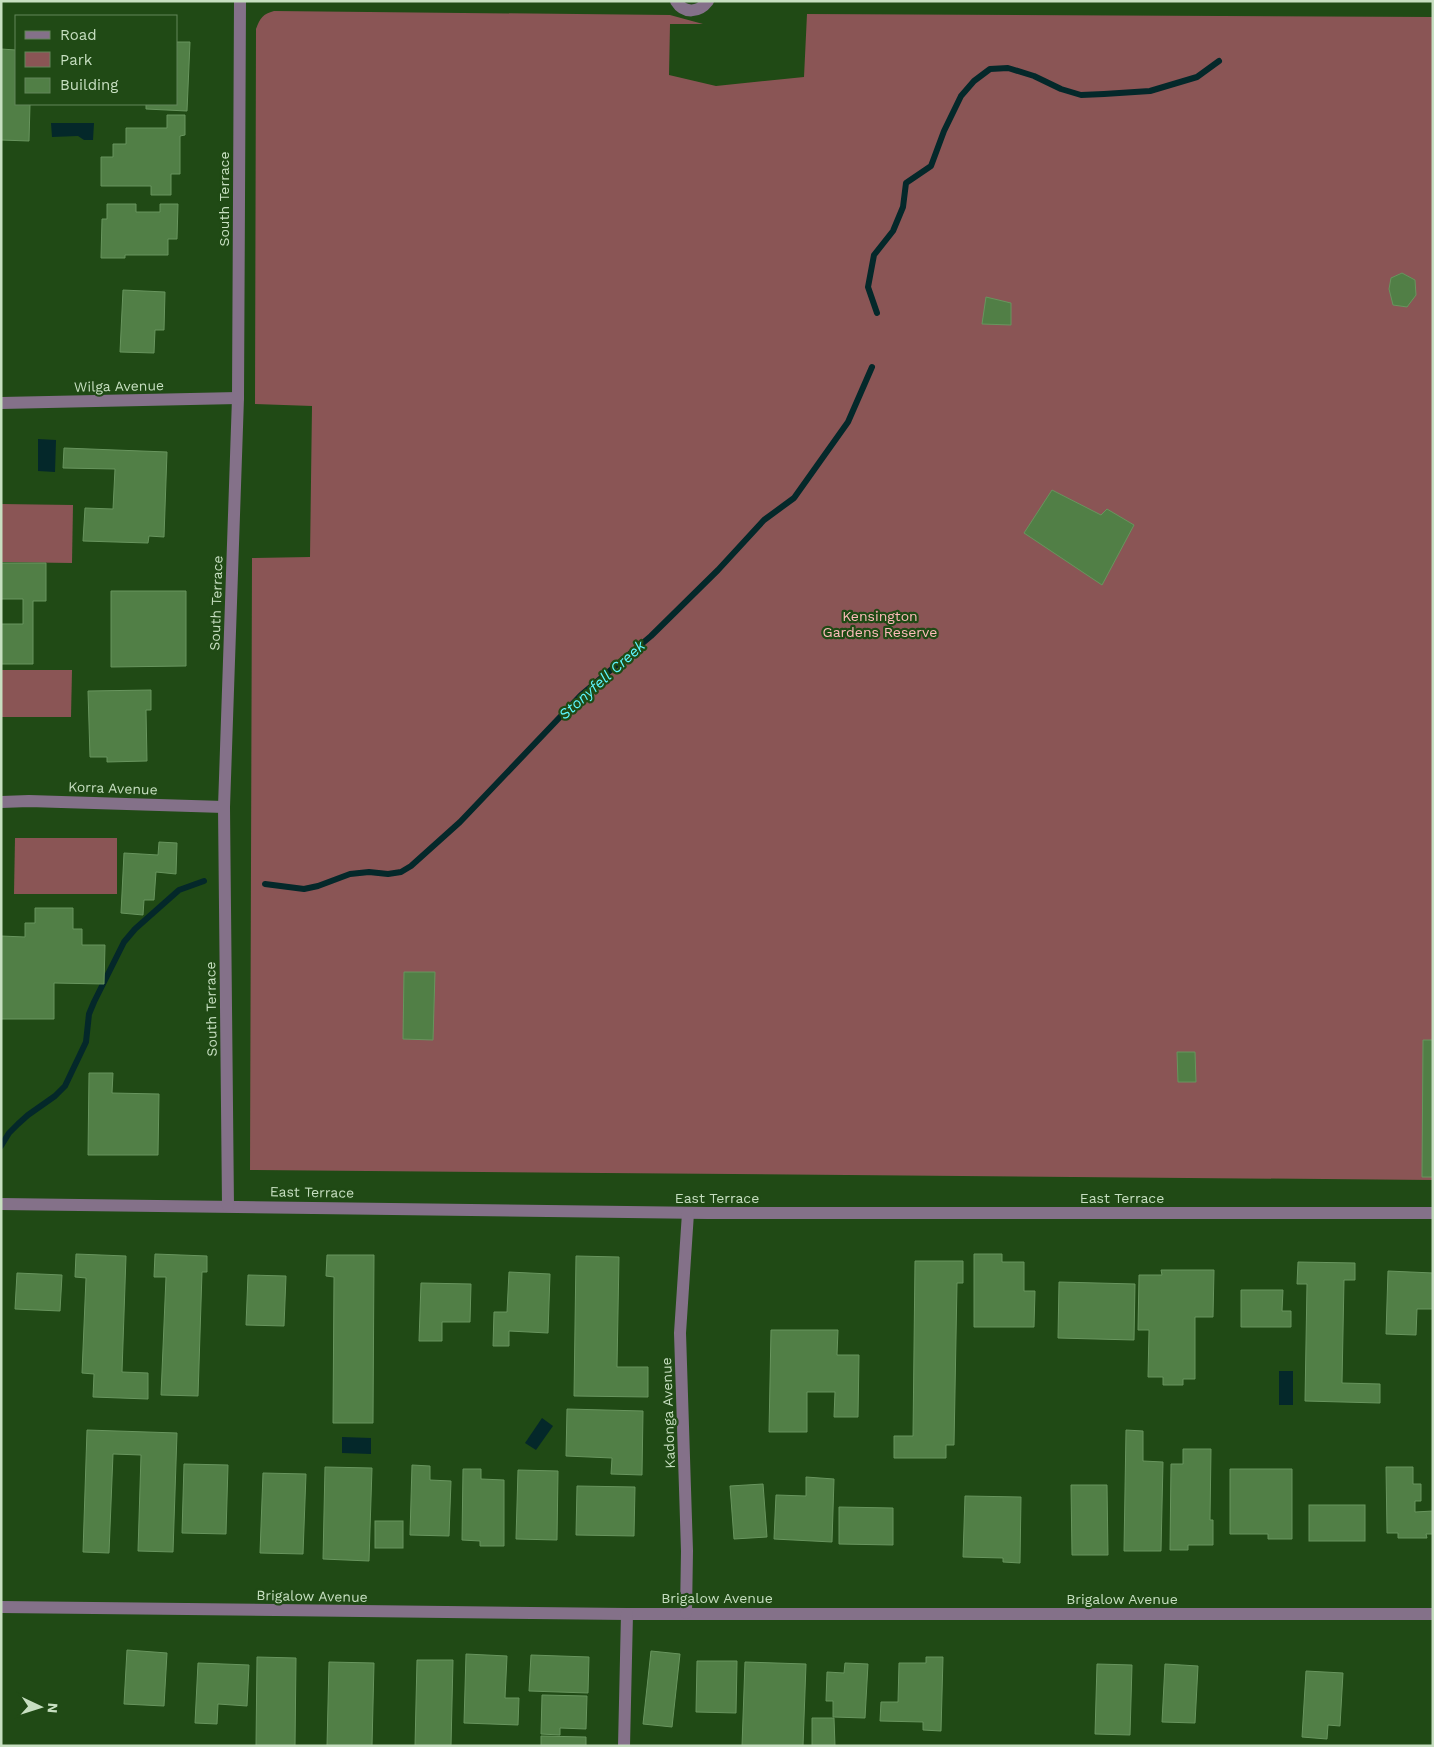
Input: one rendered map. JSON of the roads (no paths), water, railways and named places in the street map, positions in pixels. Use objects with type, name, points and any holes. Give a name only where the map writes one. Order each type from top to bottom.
[{"type":"street","name":"South Terrace","points":[[228,1206],[224,807],[238,398],[240,1]]},
{"type":"street","points":[[676,1],[684,9],[690,11],[702,7],[708,1]]},
{"type":"street","name":"Wilga Avenue","points":[[1,403],[238,398]]},
{"type":"street","name":"Korra Avenue","points":[[1,802],[29,801],[224,807]]},
{"type":"street","name":"East Terrace","points":[[1,1204],[688,1213],[1433,1213]]},
{"type":"street","name":"Kadonga Avenue","points":[[686,1613],[687,1551],[680,1333],[688,1213]]},
{"type":"street","name":"Brigalow Avenue","points":[[1,1607],[627,1614],[1433,1614]]},
{"type":"street","points":[[624,1746],[627,1614]]},
{"type":"water","points":[[51,123],[94,123],[93,140],[84,140],[78,136],[52,137]]},
{"type":"water","points":[[38,439],[56,440],[55,472],[38,471]]},
{"type":"water","points":[[1279,1371],[1293,1371],[1293,1405],[1279,1405]]},
{"type":"water","points":[[542,1418],[553,1426],[536,1450],[525,1443]]},
{"type":"water","points":[[342,1437],[371,1438],[371,1454],[342,1453]]},
{"type":"waterway","name":"Stonyfell Creek","points":[[877,313],[868,287],[874,255],[893,231],[903,207],[906,183],[931,166],[944,131],[961,96],[974,81],[990,69],[1008,68],[1034,76],[1061,89],[1081,95],[1150,91],[1197,77],[1219,61]]},
{"type":"waterway","name":"Stonyfell Creek","points":[[265,884],[304,889],[350,874],[369,872],[388,874],[401,872],[411,866],[460,822],[581,695],[651,636],[718,570],[764,520],[794,498],[848,422],[872,367]]},
{"type":"waterway","name":"Stonyfell Creek","points":[[1,1146],[9,1133],[18,1124],[65,1086],[86,1042],[89,1014],[124,942],[135,929],[179,890],[204,881]]},
{"type":"park label","name":"Kensington Gardens Reserve","points":[[880,624]]}]
